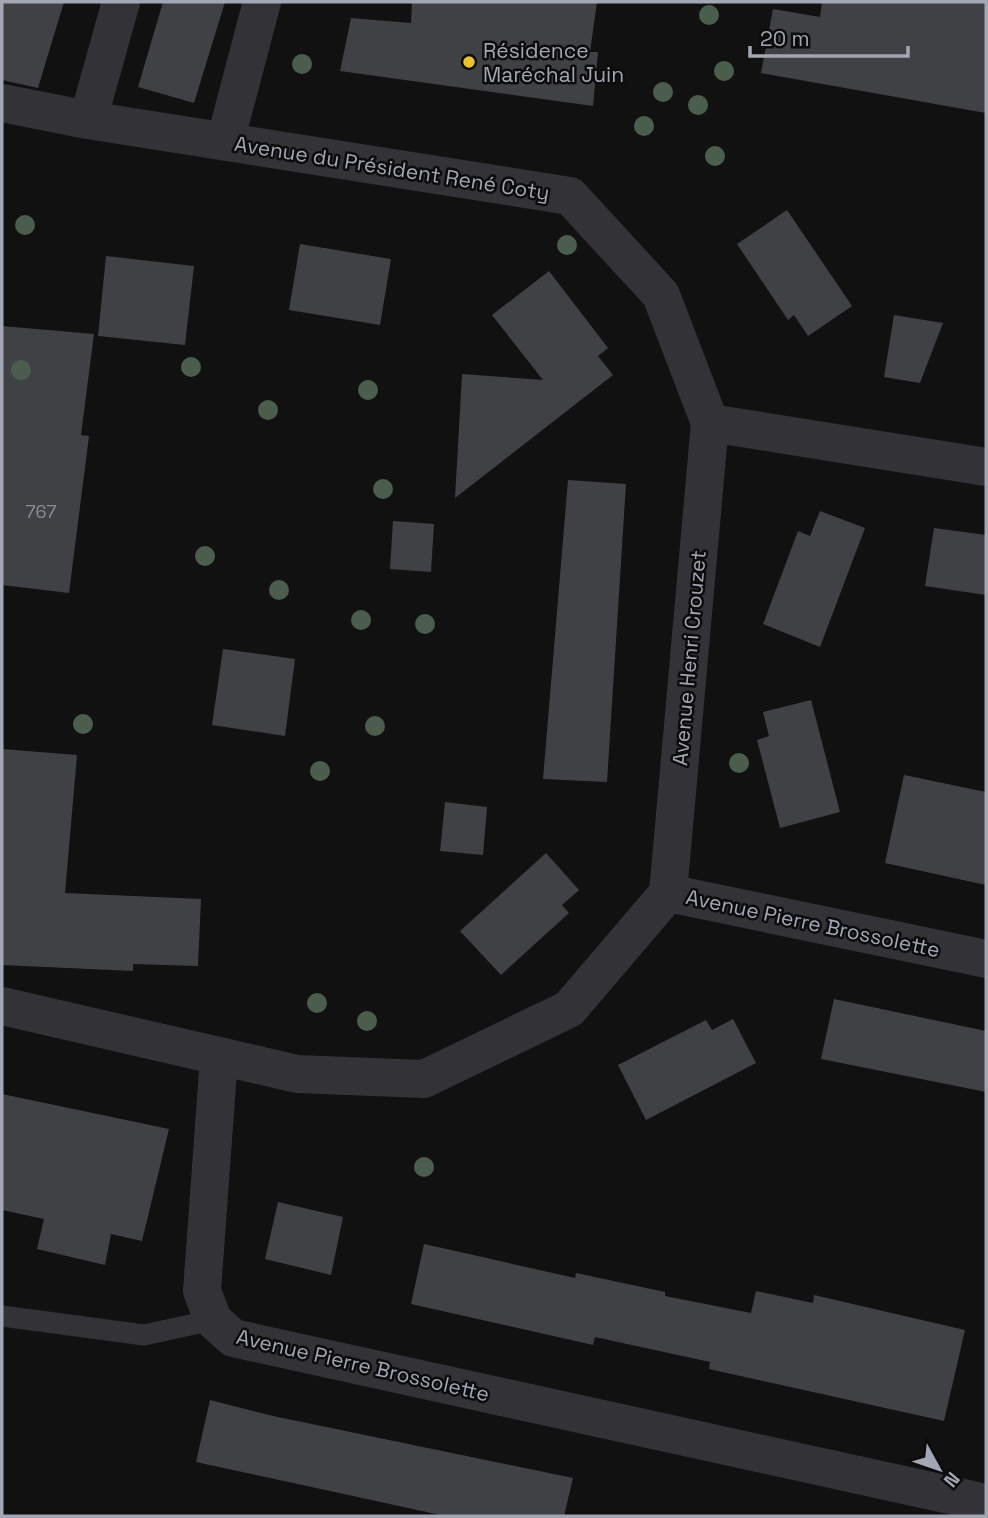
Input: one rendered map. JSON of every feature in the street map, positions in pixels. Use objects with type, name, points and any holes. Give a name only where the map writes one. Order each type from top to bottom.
[{"type":"street","points":[[88,120],[121,2]]},
{"type":"street","points":[[225,142],[262,2]]},
{"type":"street","name":"Avenue du Président René Coty","points":[[2,103],[88,120],[570,196],[661,295],[710,423]]},
{"type":"street","points":[[710,423],[986,467]]},
{"type":"street","name":"Avenue Henri Crouzet","points":[[668,893],[710,423]]},
{"type":"street","name":"Avenue Pierre Brossolette","points":[[986,959],[668,893],[569,1009],[424,1079],[297,1074],[219,1057],[202,1291],[213,1320],[233,1338],[986,1503]]},
{"type":"street","points":[[2,1006],[219,1057]]},
{"type":"lane","points":[[2,1316],[144,1335],[213,1320]]},
{"type":"building","points":[[2,2],[64,2],[38,88],[2,80]]},
{"type":"building","points":[[163,2],[225,2],[194,103],[138,87]]},
{"type":"building","name":"Résidence Maréchal Juin","points":[[412,2],[597,2],[590,52],[598,52],[593,106],[340,71],[351,18],[411,23]]},
{"type":"building","points":[[822,2],[986,2],[986,113],[761,73],[773,9],[820,17]]},
{"type":"building","points":[[787,210],[852,306],[808,336],[794,315],[788,320],[737,244]]},
{"type":"building","points":[[300,244],[391,259],[380,325],[289,310]]},
{"type":"building","points":[[106,256],[194,266],[185,345],[98,336]]},
{"type":"building","points":[[549,271],[608,348],[598,356],[613,375],[455,498],[462,374],[543,380],[492,315]]},
{"type":"building","points":[[894,315],[943,323],[920,383],[884,377]]},
{"type":"building","points":[[2,326],[94,334],[81,435],[89,436],[69,593],[2,585]]},
{"type":"building","points":[[568,480],[626,484],[607,782],[543,779]]},
{"type":"building","points":[[820,511],[865,528],[820,647],[763,624],[798,531],[810,536]]},
{"type":"building","points":[[393,521],[434,524],[431,572],[390,569]]},
{"type":"building","points":[[934,528],[986,535],[986,595],[925,586]]},
{"type":"building","points":[[223,649],[295,659],[285,736],[212,725]]},
{"type":"building","points":[[811,700],[840,812],[780,828],[757,740],[769,736],[763,712]]},
{"type":"building","points":[[2,749],[77,755],[65,893],[201,899],[198,966],[133,964],[133,971],[2,965]]},
{"type":"building","points":[[904,775],[986,792],[986,885],[885,863]]},
{"type":"building","points":[[445,802],[487,807],[483,855],[440,851]]},
{"type":"building","points":[[546,853],[579,890],[562,905],[569,913],[501,975],[460,931]]},
{"type":"building","points":[[834,999],[986,1031],[986,1092],[821,1059]]},
{"type":"building","points":[[733,1019],[756,1063],[646,1120],[618,1065],[706,1020],[712,1030]]},
{"type":"building","points":[[2,1094],[169,1129],[142,1241],[111,1234],[105,1265],[37,1249],[44,1219],[2,1210]]},
{"type":"building","points":[[278,1202],[343,1217],[331,1275],[265,1259]]},
{"type":"building","points":[[424,1244],[575,1278],[576,1273],[665,1292],[665,1296],[751,1313],[756,1291],[813,1303],[814,1295],[965,1330],[944,1421],[709,1369],[710,1362],[595,1337],[593,1345],[411,1304]]},
{"type":"building","points":[[210,1400],[273,1416],[573,1478],[564,1516],[445,1516],[196,1462]]},
{"type":"place","name":"Résidence Maréchal Juin","points":[[469,62]]}]
